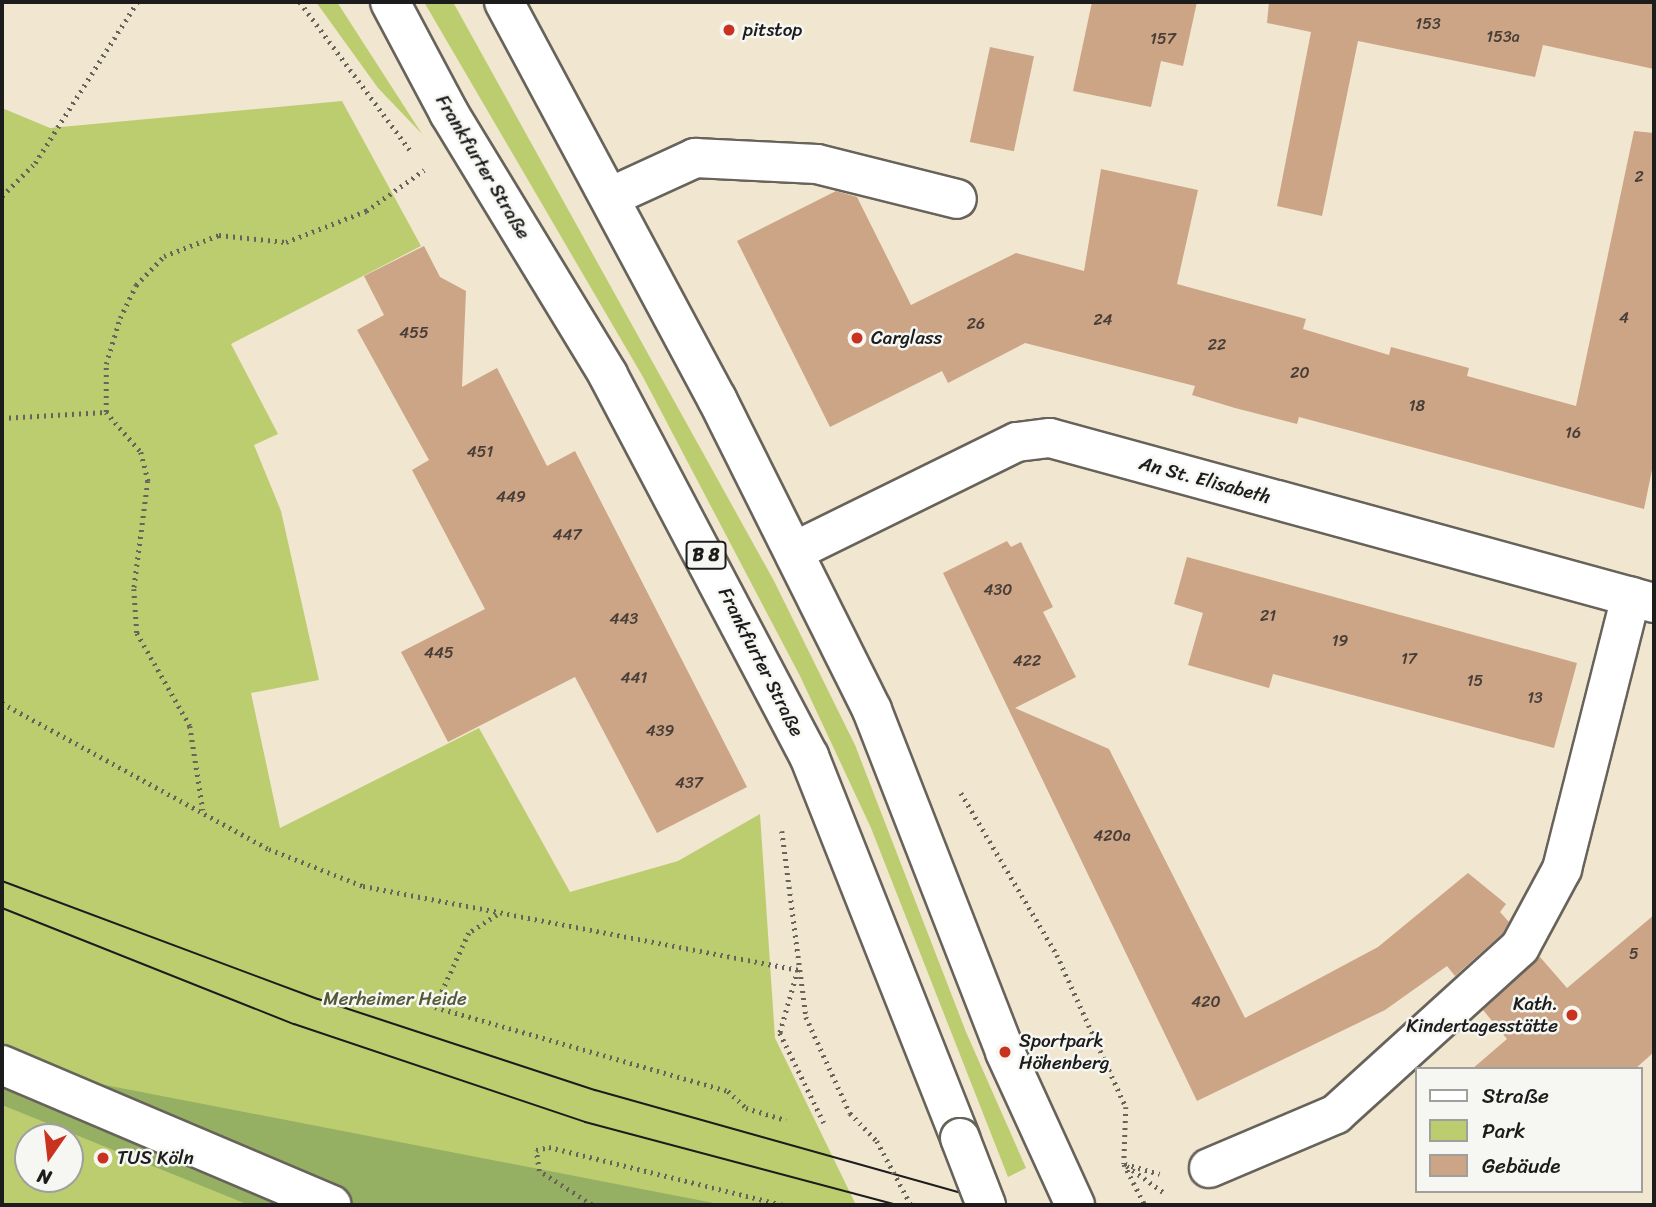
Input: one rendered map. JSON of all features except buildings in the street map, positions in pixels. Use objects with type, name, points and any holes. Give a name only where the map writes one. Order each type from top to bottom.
[{"type":"main road","points":[[372,2],[449,113]]},
{"type":"main road","name":"Frankfurter Straße","points":[[390,2],[449,113],[620,397],[809,756],[986,1205]]},
{"type":"main road","points":[[504,2],[610,197],[795,551],[893,757],[1005,1052],[1074,1205]]},
{"type":"main road","points":[[610,197],[695,158],[817,164],[957,199]]},
{"type":"main road","name":"An St. Elisabeth","points":[[795,551],[1017,442],[1050,438],[1643,600],[1562,869],[1520,947],[1336,1114],[1209,1168]]},
{"type":"main road","points":[[2,1065],[332,1205]]},
{"type":"path","points":[[2,196],[35,163],[137,2]]},
{"type":"path","points":[[203,811],[190,726],[137,632],[134,589],[148,481],[141,452],[106,412],[106,364],[120,318],[136,285],[164,256],[219,235],[286,242],[366,211],[424,170]]},
{"type":"path","points":[[2,418],[106,412]]},
{"type":"path","points":[[2,703],[269,849],[363,886],[498,915],[798,970]]},
{"type":"path","points":[[781,822],[798,970],[818,1052],[850,1113],[877,1141],[911,1205]]},
{"type":"path","points":[[498,915],[469,933],[435,1007],[728,1091],[746,1108],[786,1120]]},
{"type":"path","points":[[798,970],[780,1033],[824,1123]]},
{"type":"path","points":[[592,1205],[539,1171],[536,1150],[549,1147],[783,1205]]},
{"type":"path","points":[[1124,1164],[1168,1177]]},
{"type":"path","points":[[1124,1164],[1179,1199]]},
{"type":"path","points":[[1124,1164],[1145,1205]]},
{"type":"path","points":[[821,1205],[830,1205]]},
{"type":"green space","points":[[316,2],[337,2],[422,134],[378,88]]},
{"type":"green space","points":[[424,2],[453,2],[774,581],[855,745],[966,1032],[1026,1168],[1008,1177],[871,828],[800,676],[643,377]]},
{"type":"green space","name":"Merheimer Heide","points":[[342,101],[421,246],[231,344],[278,434],[254,445],[281,511],[319,680],[251,693],[280,828],[479,728],[570,892],[678,861],[760,814],[775,1038],[856,1205],[2,1205],[2,108],[50,128]]},
{"type":"green space","points":[[2,1065],[724,1205],[249,1205],[84,1138],[84,1123],[46,1123],[2,1105]]},
{"type":"tram line","points":[[2,881],[318,999],[595,1090],[1003,1205]]},
{"type":"tram line","points":[[2,908],[294,1024],[585,1122],[896,1205]]},
{"type":"place","name":"pitstop","points":[[729,30]]},
{"type":"place","name":"Carglass","points":[[857,338]]},
{"type":"place","name":"Kath. Kindertagesstätte","points":[[1572,1015]]},
{"type":"place","name":"Sportpark Höhenberg","points":[[1005,1052]]},
{"type":"place","name":"TUS Köln","points":[[103,1158]]}]
